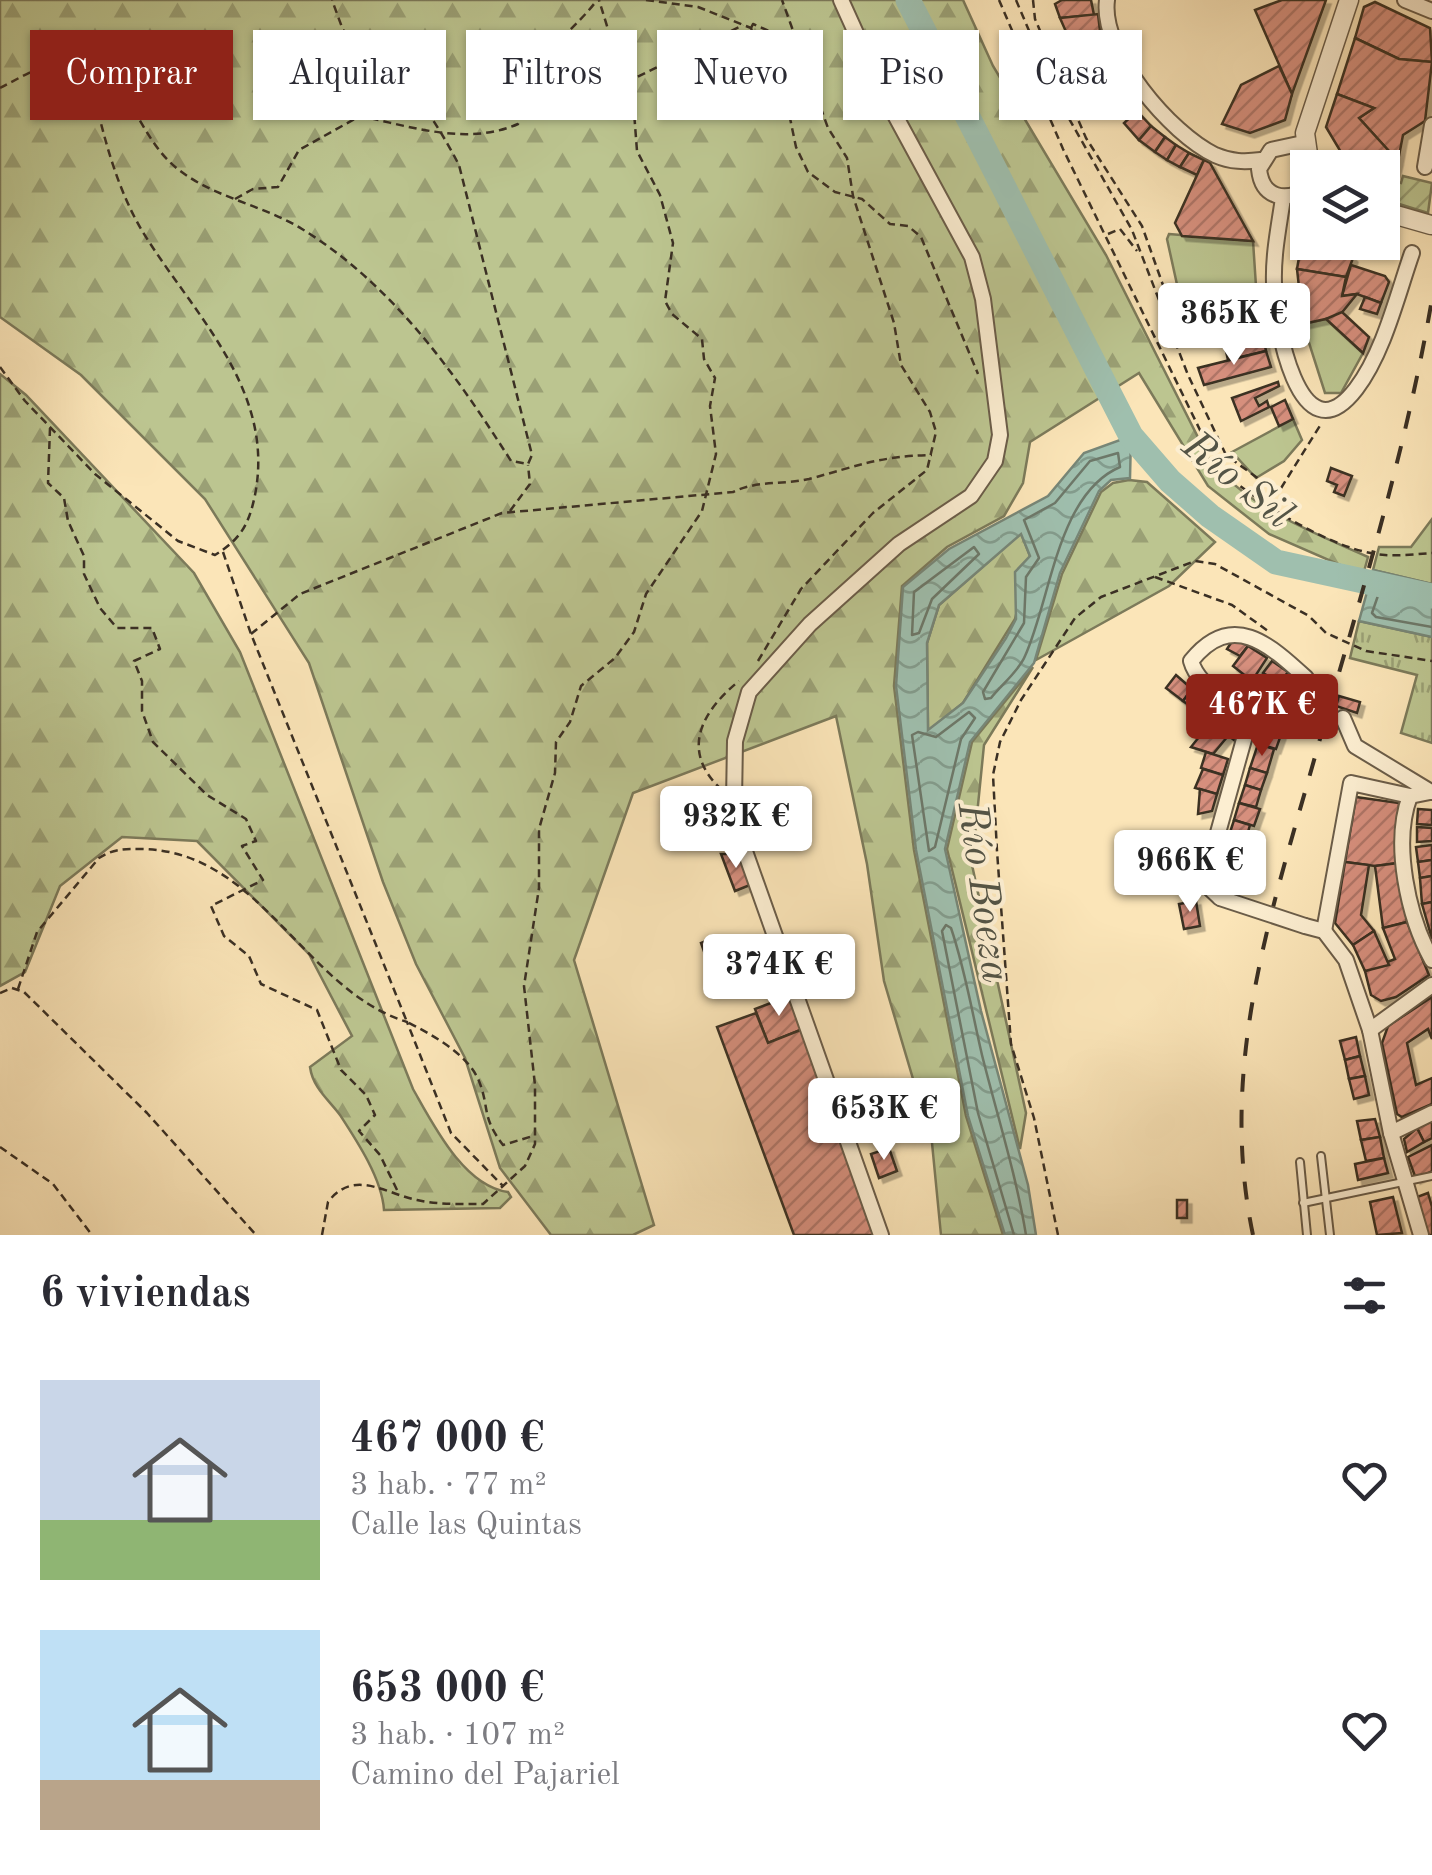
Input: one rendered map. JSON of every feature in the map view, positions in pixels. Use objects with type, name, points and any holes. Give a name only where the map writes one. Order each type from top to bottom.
[{"type":"street","points":[[841,0],[883,94],[972,256],[983,300],[1000,434],[985,480],[971,496],[884,557],[810,624],[750,692],[736,741],[734,801],[741,840],[881,1235]]},
{"type":"street","points":[[1107,0],[1120,54],[1149,98],[1186,137],[1218,156],[1241,162],[1261,160],[1271,150],[1304,143]]},
{"type":"street","points":[[1306,150],[1304,143],[1349,0]]},
{"type":"street","points":[[1405,0],[1432,12]]},
{"type":"street","points":[[1425,167],[1432,125]]},
{"type":"street","points":[[1261,160],[1260,180],[1266,190],[1283,198],[1290,195]]},
{"type":"street","points":[[1283,198],[1274,282],[1276,318],[1285,353],[1307,404],[1328,410],[1343,402],[1367,372],[1412,253]]},
{"type":"street","points":[[1400,216],[1432,225]]},
{"type":"street","points":[[1306,678],[1261,641],[1234,633],[1210,643],[1191,661],[1195,675],[1241,713],[1248,724],[1204,883],[1220,898],[1324,931],[1346,960],[1370,1030],[1391,1133],[1421,1235]]},
{"type":"street","points":[[1344,718],[1355,746],[1431,792]]},
{"type":"street","points":[[1324,931],[1351,783],[1410,796],[1431,792]]},
{"type":"street","points":[[1410,796],[1403,814],[1406,872],[1417,928],[1432,960]]},
{"type":"street","points":[[1370,1030],[1432,985]]},
{"type":"street","points":[[1391,1133],[1432,1114]]},
{"type":"lane","points":[[1321,1156],[1330,1235]]},
{"type":"lane","points":[[1300,1162],[1307,1235]]},
{"type":"lane","points":[[1303,1203],[1432,1176]]},
{"type":"path","points":[[332,0],[343,30],[381,58],[443,134],[459,166],[532,456],[528,464],[530,484],[510,512]]},
{"type":"path","points":[[598,0],[608,30]]},
{"type":"path","points":[[574,30],[598,0]]},
{"type":"path","points":[[646,0],[698,7],[751,28],[765,74],[785,94],[796,147],[808,172],[835,192],[853,196],[890,224],[908,226],[922,238],[980,380],[994,384]]},
{"type":"path","points":[[782,0],[792,30]]},
{"type":"path","points":[[999,0],[1219,469],[1263,503],[1352,546],[1382,555],[1432,553]]},
{"type":"path","points":[[1016,0],[1058,100],[1140,253],[1188,375],[1226,455],[1278,493],[1328,410]]},
{"type":"path","points":[[1033,0],[1035,19],[1086,138],[1142,226],[1180,333]]},
{"type":"path","points":[[637,77],[745,24]]},
{"type":"path","points":[[751,28],[752,24],[769,30]]},
{"type":"path","points":[[0,88],[30,74]]},
{"type":"path","points":[[734,801],[708,776],[698,757],[699,735],[715,700],[748,673],[802,589],[873,514],[922,476],[932,455],[935,425],[901,365],[894,323],[853,196],[847,158],[823,114]]},
{"type":"path","points":[[234,200],[253,190],[278,186],[288,176],[288,161],[298,150],[360,116],[443,134],[496,134],[519,120]]},
{"type":"path","points":[[0,368],[95,474],[178,541],[216,556],[244,532],[259,462],[247,394],[231,361],[140,228],[121,188],[102,120]]},
{"type":"path","points":[[139,120],[158,152],[200,186],[273,213],[305,231],[385,294],[459,380],[511,461],[528,464]]},
{"type":"path","points":[[322,1235],[328,1202],[335,1193],[370,1183],[417,1200],[483,1204],[525,1166],[535,1136],[524,986],[539,888],[539,829],[555,773],[556,742],[570,722],[581,686],[615,658],[634,632],[646,594],[702,511],[716,454],[710,406],[714,378],[704,358],[702,339],[672,314],[665,301],[673,243],[660,195],[637,151],[635,120]]},
{"type":"path","points":[[1106,234],[1120,229],[1130,246],[1140,253]]},
{"type":"path","points":[[50,427],[48,483],[64,498],[84,556],[84,574],[100,608],[116,628],[152,628],[160,648],[134,660],[142,681],[142,711],[154,742],[208,795],[246,819],[256,841],[242,846],[263,880],[212,906],[224,936],[248,956],[261,984],[317,1010],[340,1070],[366,1095],[376,1115],[359,1131],[380,1155],[399,1194]]},
{"type":"path","points":[[251,634],[300,594],[422,542],[510,512],[704,496],[732,492],[751,484],[807,480],[853,463],[932,455]]},
{"type":"path","points":[[222,551],[251,634],[451,1133],[504,1188]]},
{"type":"path","points":[[1058,1235],[1034,1118],[1011,1044],[993,776],[1000,742],[1021,700],[1075,618],[1101,597],[1194,561],[1215,564],[1310,616],[1326,633],[1366,651],[1432,661]]},
{"type":"path","points":[[1152,576],[1232,605],[1274,637]]},
{"type":"path","points":[[18,989],[37,932],[99,858],[111,850],[180,851],[242,890],[346,987],[380,1012],[439,1038],[479,1078],[486,1122],[503,1145],[535,1136]]},
{"type":"path","points":[[0,984],[18,989],[147,1113],[256,1235]]},
{"type":"path","points":[[0,994],[12,988]]},
{"type":"path","points":[[0,1146],[53,1184],[92,1235]]},
{"type":"green space","points":[[0,0],[963,0],[977,30],[843,30],[843,120],[979,120],[979,35],[999,76],[999,120],[1025,120],[1106,255],[1209,459],[1262,505],[1368,557],[1363,575],[1269,534],[1208,486],[1139,373],[1030,442],[1023,483],[1004,516],[947,547],[902,586],[894,686],[914,850],[966,1116],[1003,1235],[941,1235],[932,1143],[884,981],[867,864],[836,716],[633,793],[574,960],[654,1225],[633,1235],[551,1235],[500,1168],[465,1058],[416,964],[383,882],[309,663],[205,499],[81,375],[0,317]]},
{"type":"green space","points":[[1403,176],[1432,183],[1428,213],[1400,204]]},
{"type":"green space","points":[[1169,234],[1253,241],[1256,286],[1178,289]]},
{"type":"green space","points":[[1326,319],[1363,353],[1341,393],[1325,393],[1303,324]]},
{"type":"green space","points":[[0,374],[26,395],[194,573],[240,652],[413,1089],[464,1167],[492,1187],[508,1192],[511,1197],[500,1208],[384,1210],[368,1161],[318,1087],[310,1067],[352,1036],[309,954],[197,841],[122,837],[60,886],[25,972],[0,986]]},
{"type":"green space","points":[[1293,419],[1302,440],[1284,461],[1256,478],[1232,452]]},
{"type":"green space","points":[[1147,482],[1215,542],[1169,586],[1036,660],[1062,574],[1101,492],[1113,483]]},
{"type":"green space","points":[[1432,519],[1432,584],[1373,570],[1379,547],[1411,547]]},
{"type":"green space","points":[[1021,533],[1030,556],[1015,619],[963,703],[928,731],[927,643],[939,605]]},
{"type":"green space","points":[[1359,621],[1432,637],[1432,743],[1401,733],[1417,675],[1350,658]]},
{"type":"green space","points":[[1033,667],[984,745],[972,865],[1026,1113],[1020,1149],[947,849],[972,742]]},
{"type":"water","points":[[1131,436],[1130,478],[1111,480],[1099,491],[1060,573],[1034,663],[970,742],[945,849],[981,1011],[1028,1185],[1036,1235],[1005,1235],[968,1116],[916,850],[896,686],[903,587],[949,549],[1048,496],[1084,453]],"holes":[[[1021,534],[1030,556],[1015,572],[1016,619],[1006,638],[963,703],[928,730],[927,643],[939,605]]]},
{"type":"water","points":[[1373,570],[1432,584],[1432,637],[1359,621]]},
{"type":"building","points":[[1062,0],[1091,0],[1094,15],[1060,18],[1055,4]]},
{"type":"building","points":[[1282,0],[1326,0],[1292,94],[1255,10]]},
{"type":"building","points":[[1375,2],[1430,28],[1432,62],[1399,59],[1355,38],[1364,7]]},
{"type":"building","points":[[1098,14],[1100,30],[1065,30],[1060,18]]},
{"type":"building","points":[[1355,38],[1399,59],[1432,62],[1425,121],[1403,135],[1400,151],[1388,150],[1359,118],[1374,108],[1337,94]]},
{"type":"building","points":[[1279,66],[1292,94],[1285,120],[1250,133],[1222,124],[1241,85]]},
{"type":"building","points":[[1337,94],[1374,108],[1359,118],[1388,150],[1340,150],[1326,127]]},
{"type":"building","points":[[1142,116],[1151,126],[1139,140],[1124,123],[1142,120]]},
{"type":"building","points":[[1151,126],[1165,137],[1155,152],[1139,140]]},
{"type":"building","points":[[1165,137],[1176,145],[1167,160],[1155,152]]},
{"type":"building","points":[[1176,145],[1189,153],[1180,167],[1167,160]]},
{"type":"building","points":[[1189,153],[1204,160],[1197,175],[1180,167]]},
{"type":"building","points":[[1204,160],[1210,163],[1253,241],[1182,236],[1175,223]]},
{"type":"building","points":[[1299,260],[1352,260],[1346,277],[1297,269]]},
{"type":"building","points":[[1351,265],[1385,276],[1389,282],[1381,303],[1357,294],[1342,296]]},
{"type":"building","points":[[1297,269],[1346,277],[1342,296],[1357,294],[1339,316],[1303,324]]},
{"type":"building","points":[[1240,286],[1256,286],[1257,302],[1241,304]]},
{"type":"building","points":[[1365,297],[1381,303],[1377,314],[1360,309]]},
{"type":"building","points":[[1257,302],[1263,335],[1234,340],[1229,305]]},
{"type":"building","points":[[1342,312],[1369,337],[1363,353],[1326,319]]},
{"type":"building","points":[[1263,335],[1266,351],[1228,360],[1224,342]]},
{"type":"building","points":[[1266,351],[1271,367],[1204,385],[1198,368]]},
{"type":"building","points":[[1278,382],[1279,386],[1255,398],[1259,406],[1267,401],[1269,407],[1241,421],[1232,398]]},
{"type":"building","points":[[1285,400],[1293,419],[1279,426],[1271,407]]},
{"type":"building","points":[[1331,468],[1352,476],[1344,496],[1334,492],[1337,485],[1327,481]]},
{"type":"building","points":[[1234,638],[1248,646],[1240,656],[1227,649]]},
{"type":"building","points":[[1248,646],[1267,658],[1252,681],[1233,666]]},
{"type":"building","points":[[1272,661],[1288,672],[1275,689],[1275,680],[1263,673]]},
{"type":"building","points":[[1176,675],[1192,689],[1183,701],[1166,688]]},
{"type":"building","points":[[1260,679],[1275,689],[1257,710],[1244,699]]},
{"type":"building","points":[[1192,689],[1207,700],[1198,712],[1183,701]]},
{"type":"building","points":[[1339,696],[1360,702],[1357,713],[1336,706]]},
{"type":"building","points":[[1267,698],[1276,705],[1278,731],[1263,728],[1257,710]]},
{"type":"building","points":[[1207,700],[1220,711],[1211,722],[1198,712]]},
{"type":"building","points":[[1220,711],[1237,724],[1234,740],[1211,722]]},
{"type":"building","points":[[1211,722],[1228,736],[1213,754],[1191,747]]},
{"type":"building","points":[[1263,728],[1282,732],[1276,749],[1258,744]]},
{"type":"building","points":[[1258,744],[1274,749],[1267,773],[1250,768]]},
{"type":"building","points":[[1206,752],[1228,759],[1223,775],[1201,768]]},
{"type":"building","points":[[1250,768],[1267,773],[1261,790],[1245,785]]},
{"type":"building","points":[[1203,769],[1223,775],[1217,794],[1195,788]]},
{"type":"building","points":[[1245,785],[1261,790],[1256,807],[1239,803]]},
{"type":"building","points":[[1200,789],[1217,794],[1212,811],[1198,814]]},
{"type":"building","points":[[1356,797],[1399,803],[1398,863],[1375,866],[1345,862]]},
{"type":"building","points":[[1239,803],[1260,809],[1254,826],[1234,820]]},
{"type":"building","points":[[1418,809],[1432,810],[1432,825],[1417,824]]},
{"type":"building","points":[[1234,820],[1250,825],[1241,856],[1224,851]]},
{"type":"building","points":[[1417,827],[1432,828],[1432,841],[1417,842]]},
{"type":"building","points":[[1432,845],[1432,860],[1418,862],[1416,847]]},
{"type":"building","points":[[1224,851],[1241,856],[1235,872],[1219,867]]},
{"type":"building","points":[[721,854],[739,854],[750,885],[735,891]]},
{"type":"building","points":[[1432,860],[1432,876],[1420,878],[1418,862]]},
{"type":"building","points":[[1345,862],[1369,865],[1361,915],[1374,931],[1353,945],[1335,923]]},
{"type":"building","points":[[1398,863],[1407,922],[1383,928],[1375,866]]},
{"type":"building","points":[[1219,867],[1235,872],[1229,888],[1214,883]]},
{"type":"building","points":[[1432,876],[1432,902],[1422,904],[1420,878]]},
{"type":"building","points":[[1196,901],[1200,926],[1184,929],[1179,904]]},
{"type":"building","points":[[1432,902],[1432,939],[1422,904]]},
{"type":"building","points":[[1407,922],[1429,975],[1396,997],[1381,1001],[1371,995],[1365,971],[1395,959],[1383,928]]},
{"type":"building","points":[[1374,931],[1389,965],[1365,971],[1353,945]]},
{"type":"building","points":[[716,937],[733,970],[713,977],[701,943]]},
{"type":"building","points":[[792,995],[803,1029],[768,1043],[755,1009]]},
{"type":"building","points":[[1432,997],[1432,1039],[1428,1029],[1407,1043],[1416,1085],[1432,1078],[1432,1104],[1402,1117],[1397,1114],[1382,1043],[1388,1026]]},
{"type":"building","points":[[756,1013],[768,1043],[803,1029],[876,1235],[794,1235],[717,1027]]},
{"type":"building","points":[[1356,1037],[1360,1056],[1345,1060],[1340,1041]]},
{"type":"building","points":[[1360,1056],[1365,1076],[1349,1079],[1345,1060]]},
{"type":"building","points":[[1365,1076],[1369,1095],[1354,1099],[1349,1079]]},
{"type":"building","points":[[1375,1119],[1380,1137],[1361,1140],[1357,1121]]},
{"type":"building","points":[[1432,1121],[1432,1138],[1424,1142],[1417,1128]]},
{"type":"building","points":[[1417,1128],[1424,1142],[1407,1152],[1404,1139]]},
{"type":"building","points":[[1380,1137],[1384,1158],[1366,1161],[1361,1140]]},
{"type":"building","points":[[1432,1145],[1432,1171],[1416,1179],[1408,1157]]},
{"type":"building","points":[[889,1148],[897,1171],[879,1178],[871,1154]]},
{"type":"building","points":[[1384,1158],[1388,1173],[1358,1180],[1355,1164]]},
{"type":"building","points":[[1428,1193],[1432,1235],[1427,1235],[1417,1197]]},
{"type":"building","points":[[1393,1197],[1402,1233],[1377,1235],[1370,1202]]},
{"type":"building","points":[[1177,1200],[1187,1200],[1187,1218],[1177,1218]]},
{"type":"waterway","name":"Río Sil","points":[[908,0],[1131,436],[1170,481],[1210,516],[1276,562],[1432,596]]},
{"type":"railway","points":[[1253,1235],[1244,1172],[1242,1109],[1255,987],[1284,867],[1396,468],[1432,299]]},
{"type":"water label","name":"Río Boeza","points":[[986,892]]}]
